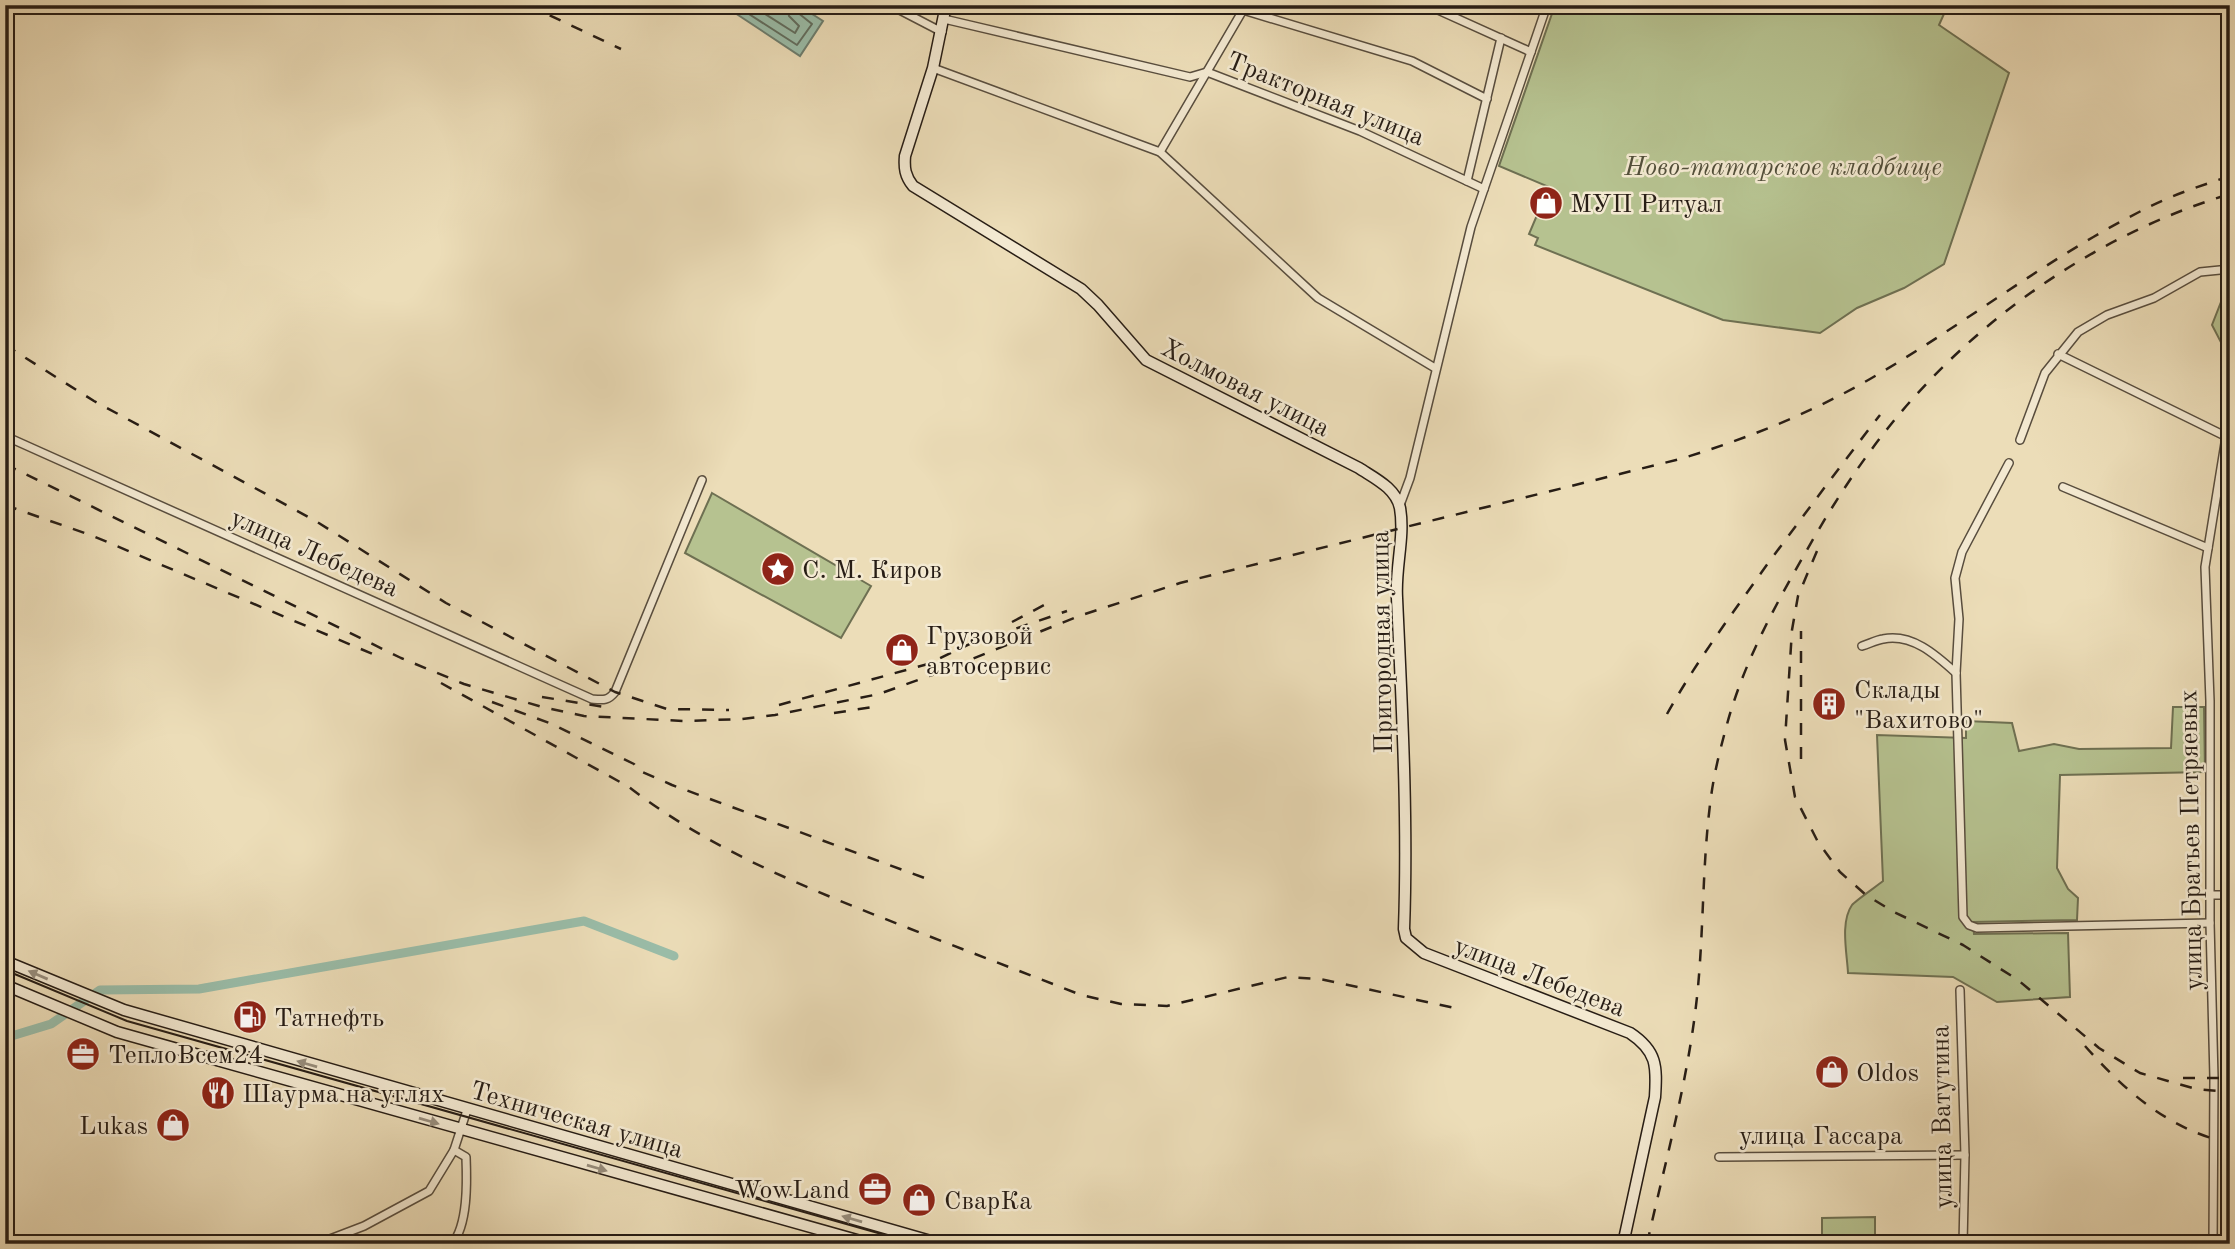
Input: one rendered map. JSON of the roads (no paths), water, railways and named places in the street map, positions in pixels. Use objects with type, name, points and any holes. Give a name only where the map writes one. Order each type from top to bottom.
[{"type":"main road","points":[[933,68],[946,5]]},
{"type":"main road","name":"Холмовая улица","points":[[933,68],[905,156],[904,168],[908,179],[925,194],[1081,289],[1146,360],[1359,468],[1393,493],[1400,505]]},
{"type":"main road","name":"Пригородная улица","points":[[1400,505],[1401,529],[1396,590],[1406,815],[1406,938]]},
{"type":"main road","name":"улица Лебедева","points":[[1406,938],[1424,953],[1630,1033],[1643,1042],[1654,1057],[1657,1077],[1655,1097],[1623,1244]]},
{"type":"main road","name":"Техническая улица","points":[[5,961],[124,1010],[941,1244]]},
{"type":"main road","name":"Техническая улица","points":[[5,985],[117,1032],[871,1244]]},
{"type":"street","points":[[890,5],[942,32]]},
{"type":"street","points":[[1427,5],[1531,52]]},
{"type":"street","name":"Пригородная улица","points":[[1400,505],[1410,478],[1471,227],[1547,5]]},
{"type":"street","points":[[1160,152],[1243,9],[1412,61],[1487,99]]},
{"type":"street","name":"Тракторная улица","points":[[944,19],[1189,78],[1207,72],[1360,131],[1484,188]]},
{"type":"street","points":[[1467,181],[1501,38]]},
{"type":"street","points":[[933,68],[1160,152],[1318,298],[1435,368]]},
{"type":"street","points":[[2020,440],[2045,373],[2078,332],[2106,315],[2154,299],[2200,272],[2230,269]]},
{"type":"street","points":[[2058,354],[2228,437]]},
{"type":"street","name":"улица Лебедева","points":[[5,436],[592,699],[610,699],[615,692],[702,480]]},
{"type":"street","name":"улица Братьев Петряевых","points":[[2213,1244],[2210,701],[2205,567],[2228,437]]},
{"type":"street","points":[[2009,463],[1958,564],[1955,578],[1959,619],[1955,673],[1963,917],[1969,925],[1977,928],[2210,923]]},
{"type":"street","points":[[2063,487],[2208,548]]},
{"type":"street","points":[[1862,646],[1884,638],[1908,640],[1935,653],[1955,673]]},
{"type":"street","points":[[2210,895],[2230,895]]},
{"type":"street","name":"улица Ватутина","points":[[1960,990],[1965,1155],[1964,1244]]},
{"type":"street","points":[[317,1244],[364,1226],[429,1191],[454,1150],[467,1110]]},
{"type":"street","points":[[452,1244],[462,1226],[466,1170],[466,1157],[454,1150]]},
{"type":"street","name":"улица Гассара","points":[[1719,1157],[1965,1155]]},
{"type":"water","points":[[723,5],[798,5],[823,21],[800,56]]},
{"type":"waterway","points":[[5,1038],[51,1024],[100,990],[199,989],[584,921],[674,956]]},
{"type":"tram line","points":[[5,970],[127,1021],[917,1244]]},
{"type":"railway","points":[[528,5],[621,49]]},
{"type":"railway","points":[[5,464],[401,658],[464,684],[542,707],[584,716],[684,721],[775,715],[879,694],[1079,616],[1180,583],[1680,459],[1729,443],[1800,414],[1870,379],[2038,271],[2141,211],[2230,176]]},
{"type":"railway","points":[[1647,1244],[1682,1090],[1693,1028],[1708,822],[1717,762],[1740,683],[1791,577],[1832,507],[1876,443],[1922,388],[1959,351],[2042,285],[2086,257],[2133,232],[2230,194]]},
{"type":"railway","points":[[5,345],[94,401],[314,520],[446,603],[615,692],[667,709],[729,710]]},
{"type":"railway","points":[[1667,714],[1740,602],[1880,415]]},
{"type":"railway","points":[[5,505],[93,536],[375,655]]},
{"type":"railway","points":[[1817,551],[1798,596],[1792,630],[1785,740],[1795,797],[1818,842],[1840,872],[1866,895],[1894,912],[1963,945],[2018,980],[2099,1048],[2140,1073],[2196,1089],[2230,1092]]},
{"type":"railway","points":[[1012,622],[1046,604]]},
{"type":"railway","points":[[971,644],[1067,611]]},
{"type":"railway","points":[[1801,631],[1801,759]]},
{"type":"railway","points":[[779,705],[928,664],[978,640]]},
{"type":"railway","points":[[441,683],[629,787],[692,829],[758,865],[863,910],[1081,995],[1121,1004],[1167,1006],[1288,977],[1320,979],[1455,1008]]},
{"type":"railway","points":[[542,697],[611,708]]},
{"type":"railway","points":[[492,702],[552,724],[672,785],[930,880]]},
{"type":"railway","points":[[834,713],[879,706]]},
{"type":"railway","points":[[2085,1046],[2132,1093],[2150,1106],[2187,1129],[2230,1143]]},
{"type":"railway","points":[[2183,1078],[2230,1078]]},
{"type":"place","name":"МУП Ритуал","points":[[1546,203]]},
{"type":"place","name":"С. М. Киров","points":[[778,569]]},
{"type":"place","name":"Грузовой автосервис","points":[[902,650]]},
{"type":"place","name":"Склады \"Вахитово\"","points":[[1829,704]]},
{"type":"place","name":"Татнефть","points":[[250,1017]]},
{"type":"place","name":"ТеплоВсем24","points":[[83,1054]]},
{"type":"place","name":"Oldos","points":[[1832,1072]]},
{"type":"place","name":"Шаурма на углях","points":[[218,1093]]},
{"type":"place","name":"Lukas","points":[[173,1125]]},
{"type":"place","name":"WowLand","points":[[875,1189]]},
{"type":"place","name":"СварКа","points":[[919,1200]]},
{"type":"park label","name":"Ново-татарское кладбище","points":[[1783,166]]}]
